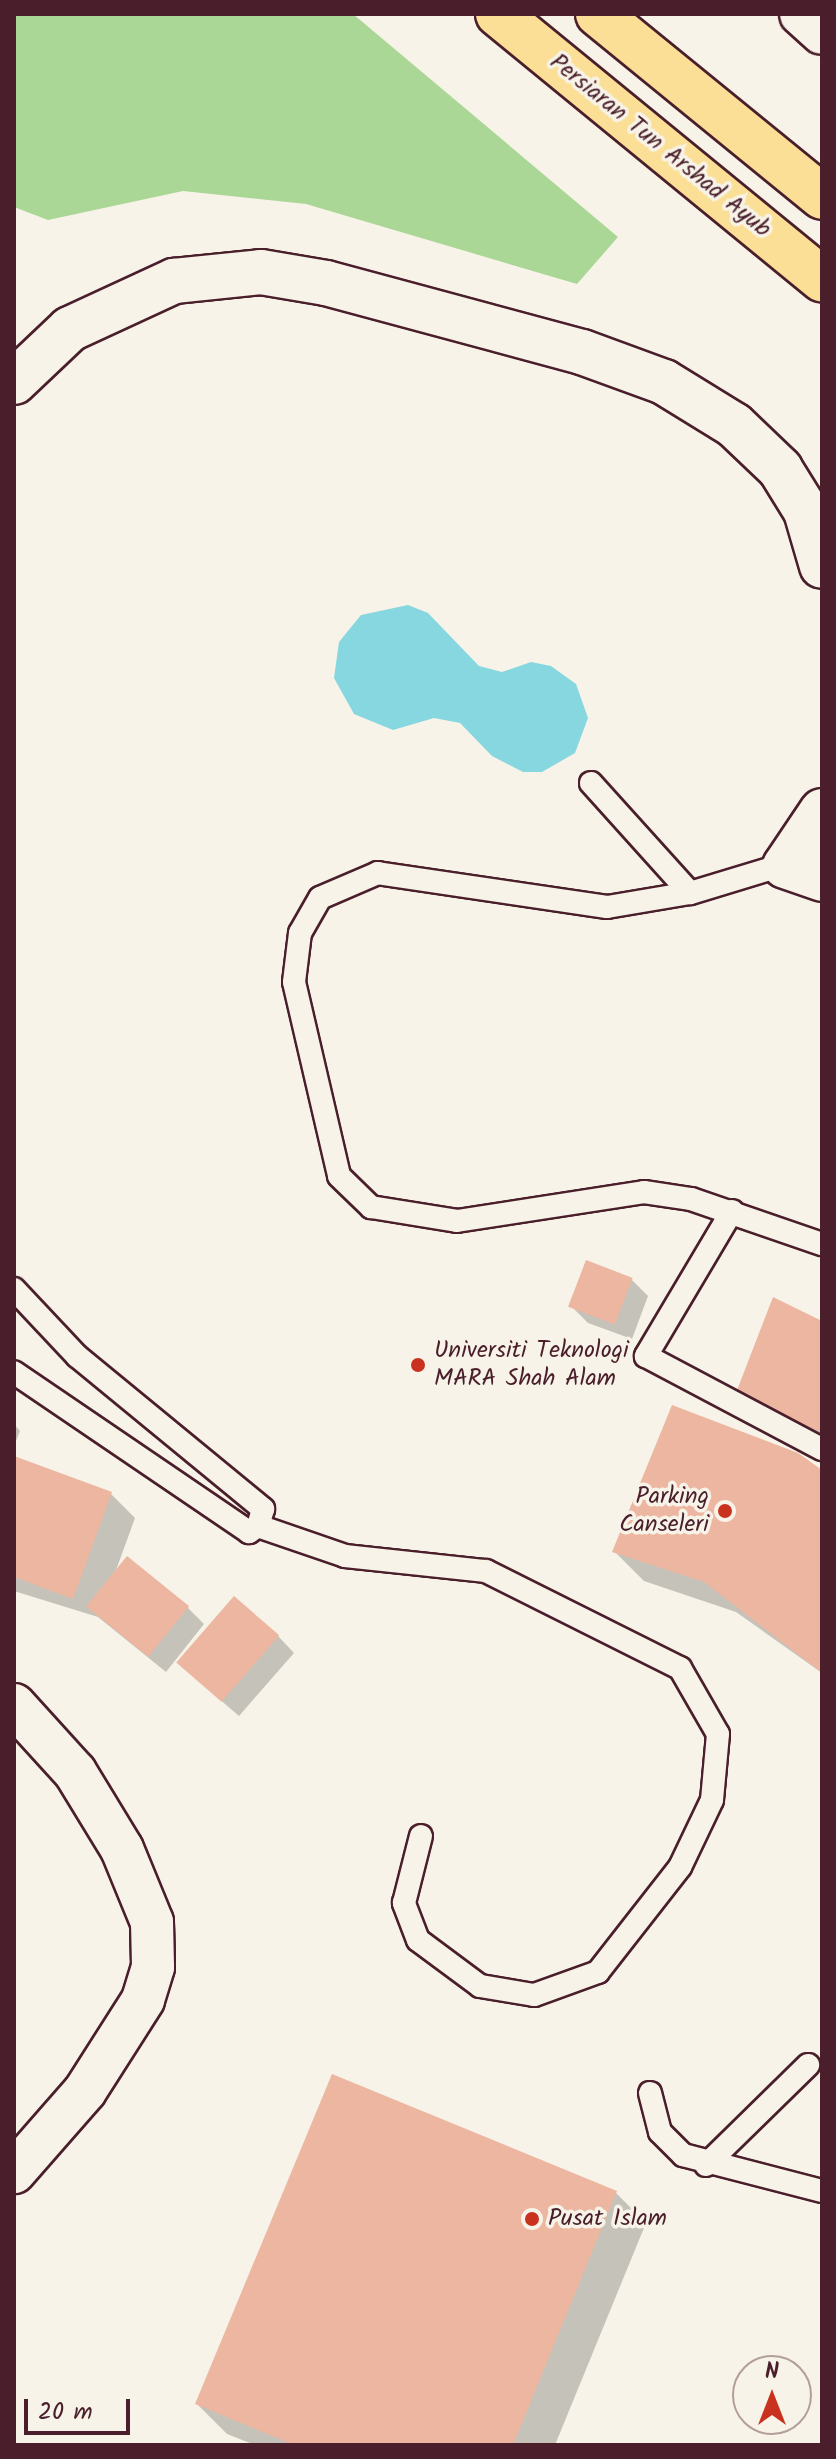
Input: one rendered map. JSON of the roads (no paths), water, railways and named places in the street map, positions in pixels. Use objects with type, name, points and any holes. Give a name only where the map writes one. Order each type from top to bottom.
[{"type":"main road","name":"Persiaran Tun Arshad Ayub","points":[[498,14],[822,279]]},
{"type":"main road","points":[[598,14],[822,197]]},
{"type":"street","points":[[801,14],[822,33]]},
{"type":"street","points":[[14,382],[70,329],[174,281],[261,272],[326,283],[582,352],[664,382],[734,425],[780,469],[806,511],[822,566]]},
{"type":"street","points":[[810,866],[822,811]]},
{"type":"street","points":[[14,1705],[75,1772],[122,1849],[152,1922],[153,1967],[143,2000],[85,2091],[14,2172]]},
{"type":"lane","points":[[591,783],[690,893]]},
{"type":"lane","points":[[810,866],[690,893],[607,907],[378,873],[320,898],[300,933],[294,982],[339,1176],[371,1207],[457,1221],[644,1192],[732,1211],[822,1244]]},
{"type":"lane","points":[[732,1211],[646,1356],[822,1449]]},
{"type":"lane","points":[[14,1289],[77,1356],[263,1509],[258,1526],[249,1532],[14,1372]]},
{"type":"lane","points":[[258,1526],[345,1556],[486,1571],[680,1668],[718,1734],[712,1800],[680,1867],[598,1972],[534,1995],[480,1986],[418,1940],[404,1903],[421,1836]]},
{"type":"lane","points":[[706,2165],[808,2065]]},
{"type":"lane","points":[[650,2093],[660,2132],[683,2155],[706,2165],[822,2191]]},
{"type":"water","points":[[408,605],[428,613],[479,666],[502,672],[531,662],[551,666],[576,684],[588,718],[575,753],[542,772],[523,772],[492,756],[460,723],[434,718],[393,730],[354,714],[334,678],[339,642],[361,615]]},
{"type":"place","name":"Universiti Teknologi MARA Shah Alam","points":[[418,1365]]},
{"type":"place","name":"Parking Canseleri","points":[[725,1511]]},
{"type":"place","name":"Pusat Islam","points":[[532,2219]]}]
